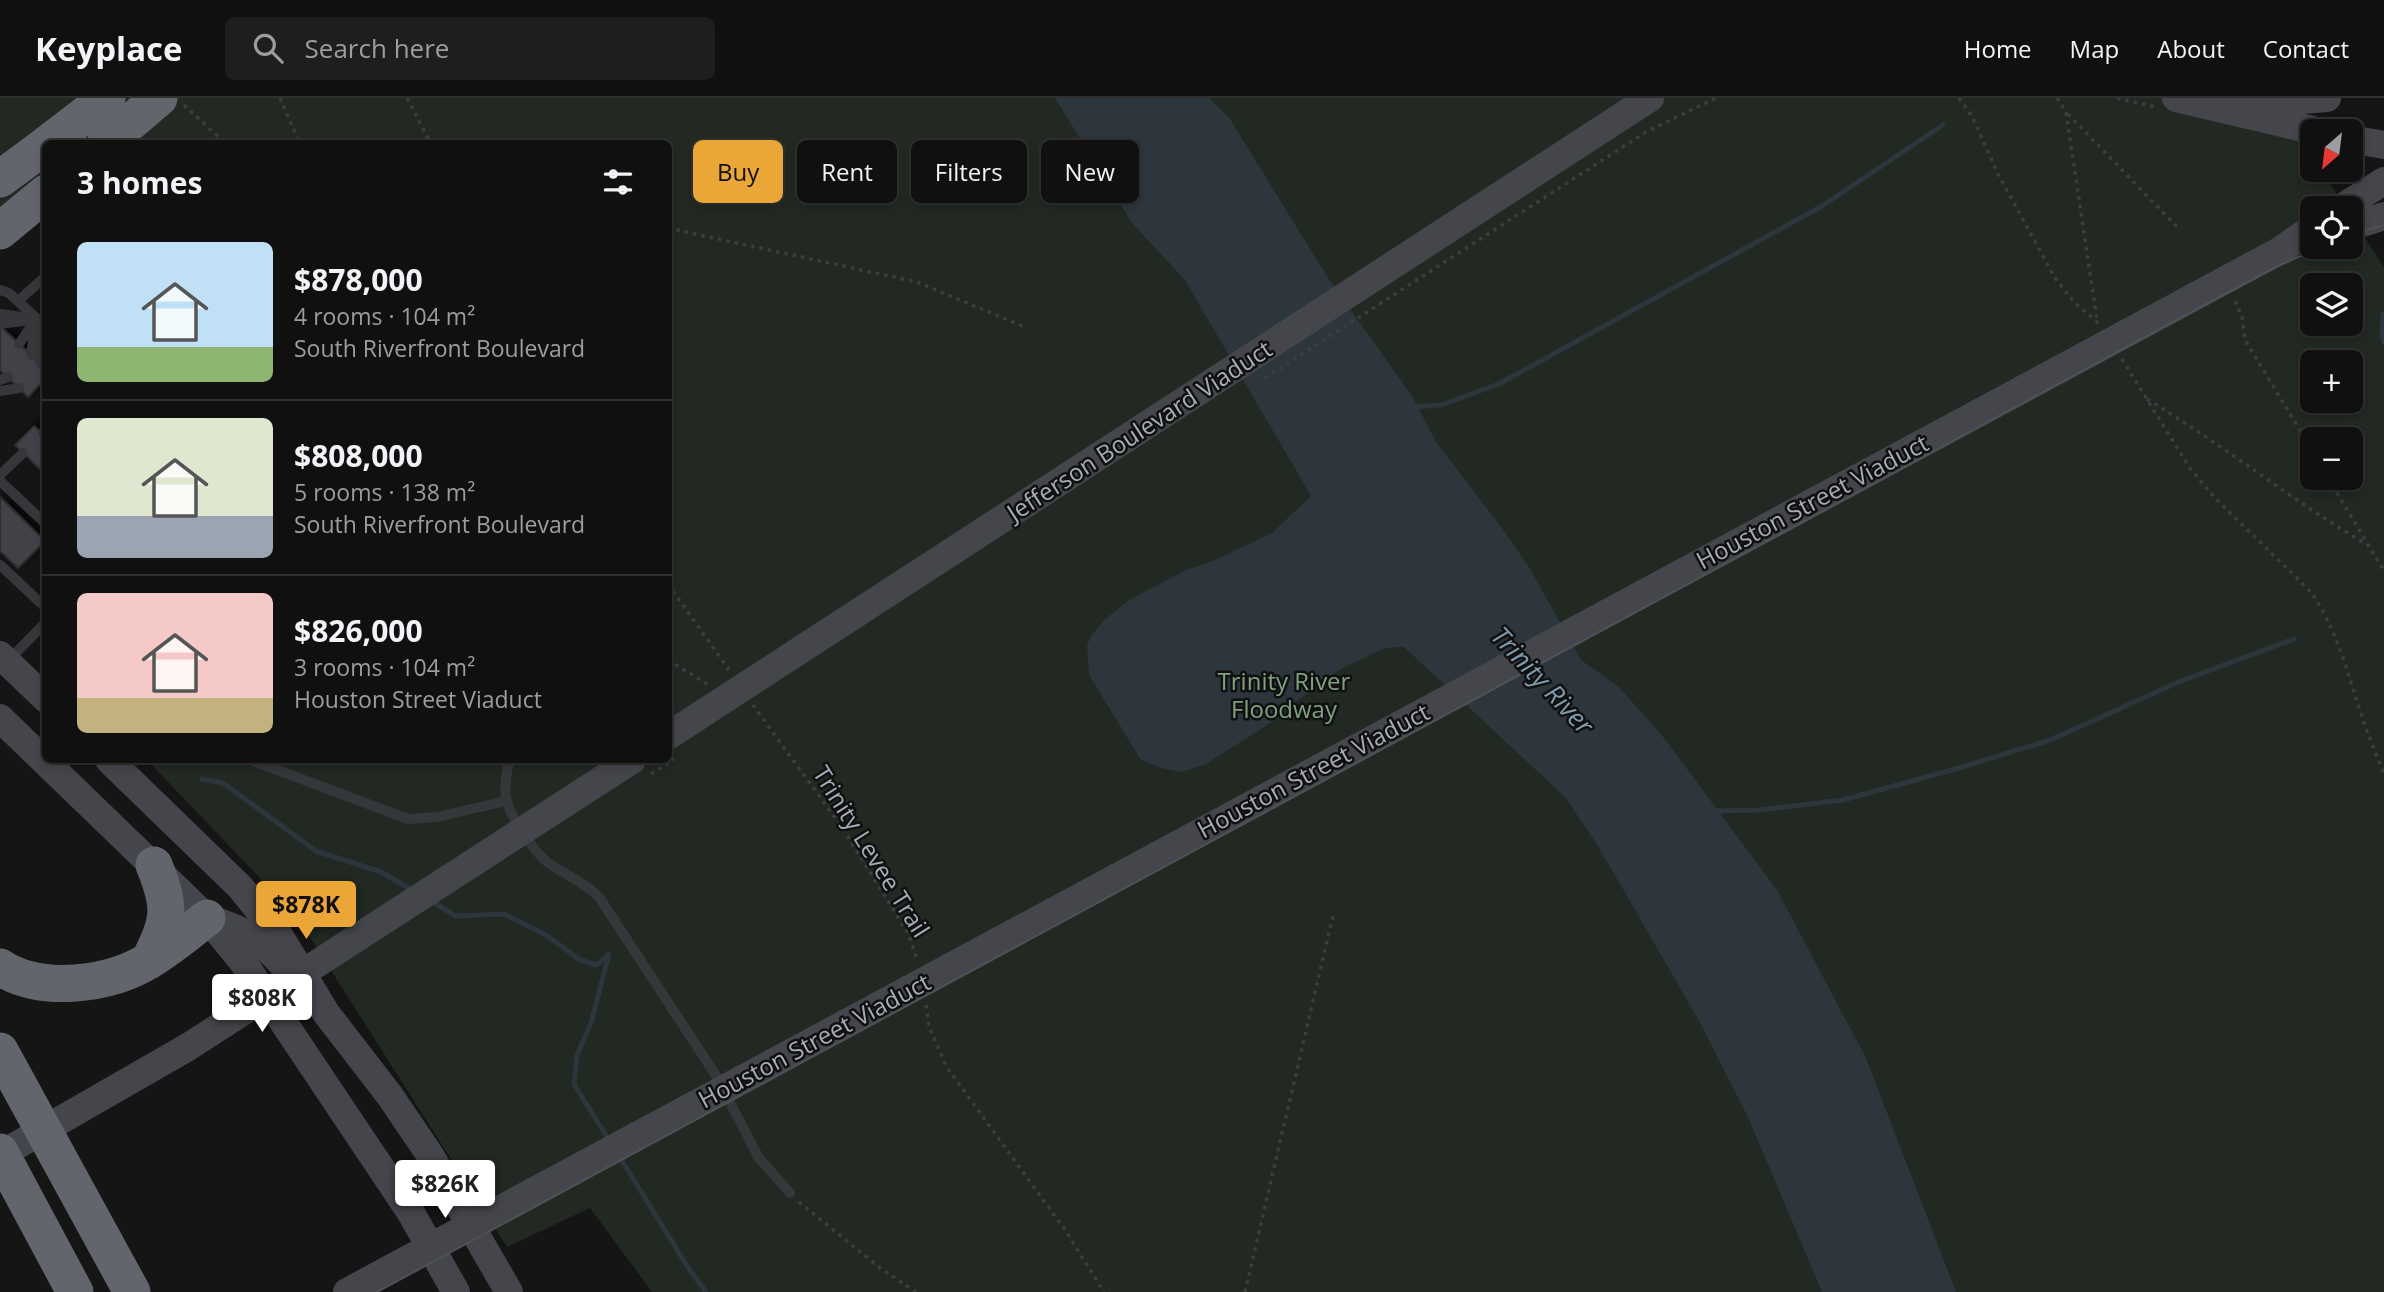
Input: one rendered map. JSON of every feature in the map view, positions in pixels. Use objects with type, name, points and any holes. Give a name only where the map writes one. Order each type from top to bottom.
[{"type":"highway","points":[[51,140],[107,98]]},
{"type":"highway","points":[[110,140],[159,98]]},
{"type":"highway","points":[[0,179],[42,147]]},
{"type":"highway","points":[[0,231],[42,196]]},
{"type":"highway","points":[[149,961],[164,929],[166,895],[154,865]]},
{"type":"highway","points":[[0,967],[11,974],[51,984],[99,981],[149,961],[207,918]]},
{"type":"highway","points":[[0,1051],[132,1292]]},
{"type":"highway","points":[[0,1153],[75,1292]]},
{"type":"main road","points":[[1610,125],[1650,98]]},
{"type":"main road","points":[[1610,125],[1674,98]]},
{"type":"main road","points":[[2176,98],[2300,127]]},
{"type":"main road","points":[[2235,98],[2327,98]]},
{"type":"main road","name":"Jefferson Boulevard Viaduct","points":[[672,733],[1610,125]]},
{"type":"main road","points":[[2363,141],[2384,145]]},
{"type":"main road","points":[[2360,196],[2384,181]]},
{"type":"main road","points":[[2363,223],[2384,216]]},
{"type":"main road","points":[[2281,250],[2300,237]]},
{"type":"main road","points":[[2281,250],[2300,244]]},
{"type":"main road","name":"Houston Street Viaduct","points":[[347,1292],[2281,250]]},
{"type":"main road","points":[[2,662],[42,696]]},
{"type":"main road","points":[[0,718],[42,760]]},
{"type":"main road","points":[[45,763],[207,918],[243,962],[411,1213],[456,1292]]},
{"type":"main road","points":[[112,763],[240,887],[279,935],[326,1013]]},
{"type":"main road","points":[[0,1153],[188,1047],[627,763]]},
{"type":"main road","points":[[207,918],[240,929],[268,948],[326,1013],[390,1096],[450,1186],[509,1292]]},
{"type":"main road","points":[[411,1213],[450,1186]]},
{"type":"lane","points":[[18,301],[42,279]]},
{"type":"lane","points":[[0,290],[9,293],[42,324]]},
{"type":"lane","points":[[0,314],[36,319]]},
{"type":"lane","points":[[0,324],[36,319]]},
{"type":"lane","points":[[19,344],[36,319]]},
{"type":"lane","points":[[31,355],[36,319]]},
{"type":"lane","points":[[36,319],[41,364]]},
{"type":"lane","points":[[0,391],[19,388]]},
{"type":"lane","points":[[0,475],[23,453]]},
{"type":"lane","points":[[0,481],[42,520]]},
{"type":"lane","points":[[0,565],[42,604]]},
{"type":"lane","points":[[2,662],[42,626]]},
{"type":"lane","points":[[259,763],[408,819],[437,817],[506,801]]},
{"type":"lane","points":[[509,763],[506,801],[513,815],[541,857],[588,886],[599,897],[715,1074],[759,1158],[790,1194]]},
{"type":"path","points":[[177,98],[222,140]]},
{"type":"path","points":[[280,98],[298,140]]},
{"type":"path","points":[[407,98],[429,140]]},
{"type":"path","points":[[1959,98],[1972,116],[1998,174],[2055,278],[2074,302],[2103,329]]},
{"type":"path","points":[[2057,98],[2066,112],[2180,230]]},
{"type":"path","points":[[2066,112],[2098,322]]},
{"type":"path","points":[[672,230],[917,282],[1027,328]]},
{"type":"path","points":[[2236,305],[2242,317],[2245,340],[2300,430]]},
{"type":"path","points":[[2120,356],[2143,397],[2189,467],[2214,497],[2311,592],[2322,609],[2348,669],[2365,728],[2384,774]]},
{"type":"path","points":[[2143,397],[2178,418],[2327,521],[2369,546]]},
{"type":"path","points":[[2335,490],[2384,570]]},
{"type":"path","points":[[672,590],[731,673]]},
{"type":"path","name":"Trinity Levee Trail","points":[[747,696],[841,826],[908,933],[918,961]]},
{"type":"path","points":[[1245,1292],[1334,911]]},
{"type":"path","points":[[925,1000],[929,1026],[946,1066],[1065,1230],[1104,1292]]},
{"type":"path","points":[[790,1194],[880,1268],[916,1292]]},
{"type":"green space","name":"Trinity River Floodway","points":[[0,98],[2274,98],[2300,138],[2300,182],[2329,182],[2338,196],[2300,196],[2300,259],[2363,259],[2363,235],[2384,267],[2384,1292],[652,1292],[590,1208],[507,1247],[297,917],[150,763],[672,763],[672,140],[42,140],[42,212],[0,250]]},
{"type":"water","name":"Trinity River","points":[[1055,98],[1209,98],[1230,119],[1328,278],[1412,396],[1436,442],[1530,569],[1581,660],[1619,687],[1664,738],[1777,890],[1866,1058],[1956,1292],[1822,1292],[1748,1117],[1698,1019],[1598,846],[1565,797],[1404,647],[1385,648],[1341,669],[1299,699],[1280,717],[1206,764],[1182,772],[1141,760],[1089,675],[1087,645],[1091,636],[1103,621],[1129,600],[1186,570],[1213,561],[1272,533],[1311,496],[1185,280],[1132,223],[1120,203],[1139,203],[1139,140],[1081,140]]},
{"type":"building","points":[[0,326],[42,365],[42,382],[28,397],[0,370]]},
{"type":"building","points":[[34,426],[42,433],[42,471],[15,445]]},
{"type":"building","points":[[0,497],[42,538],[42,544],[18,568],[0,551]]},
{"type":"waterway","points":[[1412,407],[1441,405],[1499,384],[1822,206],[1943,125]]},
{"type":"waterway","points":[[2383,314],[2384,342]]},
{"type":"waterway","points":[[1714,811],[1760,810],[1843,800],[1959,768],[2050,740],[2181,681],[2294,639]]},
{"type":"waterway","points":[[202,779],[223,783],[316,851],[381,872],[414,891]]},
{"type":"waterway","points":[[431,901],[456,916],[504,914],[546,935],[580,960],[597,965],[609,954]]},
{"type":"waterway","points":[[609,954],[591,1023],[577,1055],[574,1084],[610,1142]]},
{"type":"waterway","points":[[619,1156],[706,1292]]},
{"type":"tram line","points":[[2363,231],[2384,225]]},
{"type":"tram line","points":[[377,1292],[2195,310],[2300,256]]}]
